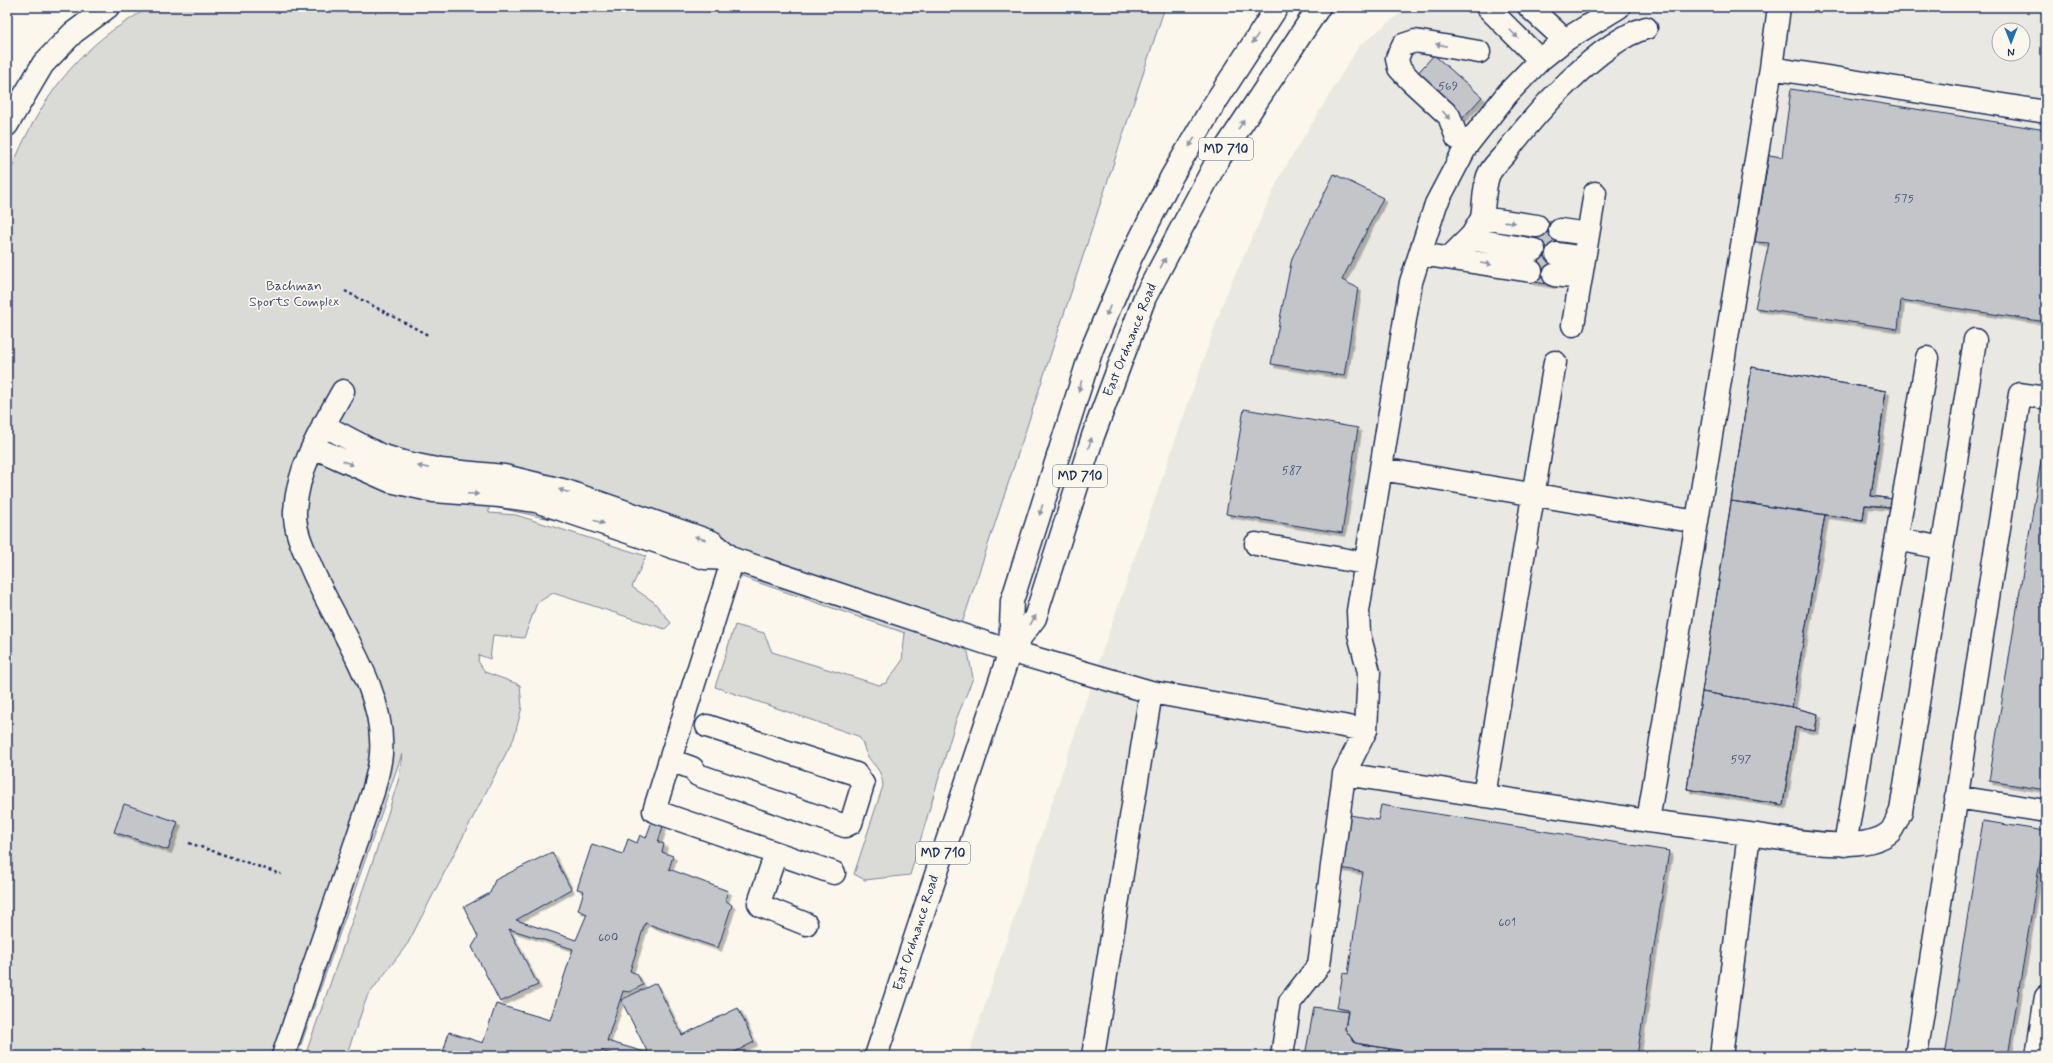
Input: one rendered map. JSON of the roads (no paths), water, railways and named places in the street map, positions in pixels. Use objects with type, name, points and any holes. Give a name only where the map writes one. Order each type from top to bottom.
[{"type":"main road","points":[[7,125],[43,64],[73,33],[108,7]]},
{"type":"main road","name":"East Ordnance Road","points":[[876,1056],[1010,651],[1012,601],[1092,349],[1131,257],[1172,176],[1214,103],[1277,7]]},
{"type":"main road","name":"East Ordnance Road","points":[[1010,651],[1035,618],[1093,436],[1145,297],[1216,164],[1319,7]]},
{"type":"main road","points":[[1487,7],[1540,60]]},
{"type":"main road","points":[[1528,7],[1565,40]]},
{"type":"main road","points":[[1282,1056],[1290,1002],[1319,965],[1344,774],[1366,730],[1369,672],[1359,634],[1358,611],[1411,282],[1436,204],[1467,145],[1508,93],[1540,60],[1565,40],[1619,7]]},
{"type":"main road","points":[[1648,821],[1771,68],[1779,7]]},
{"type":"main road","points":[[1449,258],[1472,235],[1482,218],[1488,176],[1522,131],[1560,91],[1597,56],[1632,32],[1646,28]]},
{"type":"main road","points":[[1457,138],[1449,116],[1410,80],[1400,68],[1397,58],[1403,45],[1415,41],[1479,52]]},
{"type":"main road","points":[[1771,68],[2046,112]]},
{"type":"main road","points":[[1573,325],[1595,193]]},
{"type":"main road","points":[[1482,218],[1537,226]]},
{"type":"main road","points":[[1560,230],[1588,234]]},
{"type":"main road","points":[[1420,254],[1449,258],[1532,261],[1476,240],[1466,242]]},
{"type":"main road","points":[[1557,254],[1582,268]]},
{"type":"main road","points":[[1554,275],[1582,268]]},
{"type":"main road","points":[[1344,774],[1648,821],[1844,845],[1870,842],[1890,832],[1901,811],[1975,340]]},
{"type":"main road","points":[[1844,845],[1928,358]]},
{"type":"main road","points":[[1484,796],[1555,362]]},
{"type":"main road","points":[[284,1056],[373,792],[381,752],[378,714],[369,687],[315,577],[299,537],[295,512],[304,468],[324,425],[343,391]]},
{"type":"main road","points":[[1916,1056],[2020,394],[2046,398]]},
{"type":"main road","points":[[324,425],[380,455],[407,463],[441,470],[504,476],[566,491],[712,542],[733,559]]},
{"type":"main road","points":[[313,447],[390,481],[434,491],[500,496],[536,501],[705,558],[733,559],[1010,651],[1151,692],[1366,730]]},
{"type":"main road","points":[[1380,469],[1697,522]]},
{"type":"main road","points":[[1897,538],[1942,548]]},
{"type":"main road","points":[[1256,544],[1365,563]]},
{"type":"main road","points":[[733,559],[654,811],[834,873]]},
{"type":"main road","points":[[1093,1056],[1151,692]]},
{"type":"main road","points":[[669,765],[692,768],[698,775],[845,826],[851,823],[863,784],[856,774],[707,726],[706,719],[684,716]]},
{"type":"main road","points":[[1956,797],[2046,811]]},
{"type":"main road","points":[[1721,1056],[1749,834]]},
{"type":"main road","points":[[776,853],[759,903],[761,906],[806,924]]},
{"type":"main road","points":[[2037,1056],[2046,996]]},
{"type":"park label","name":"Bachman Sports Complex","points":[[294,294]]}]
